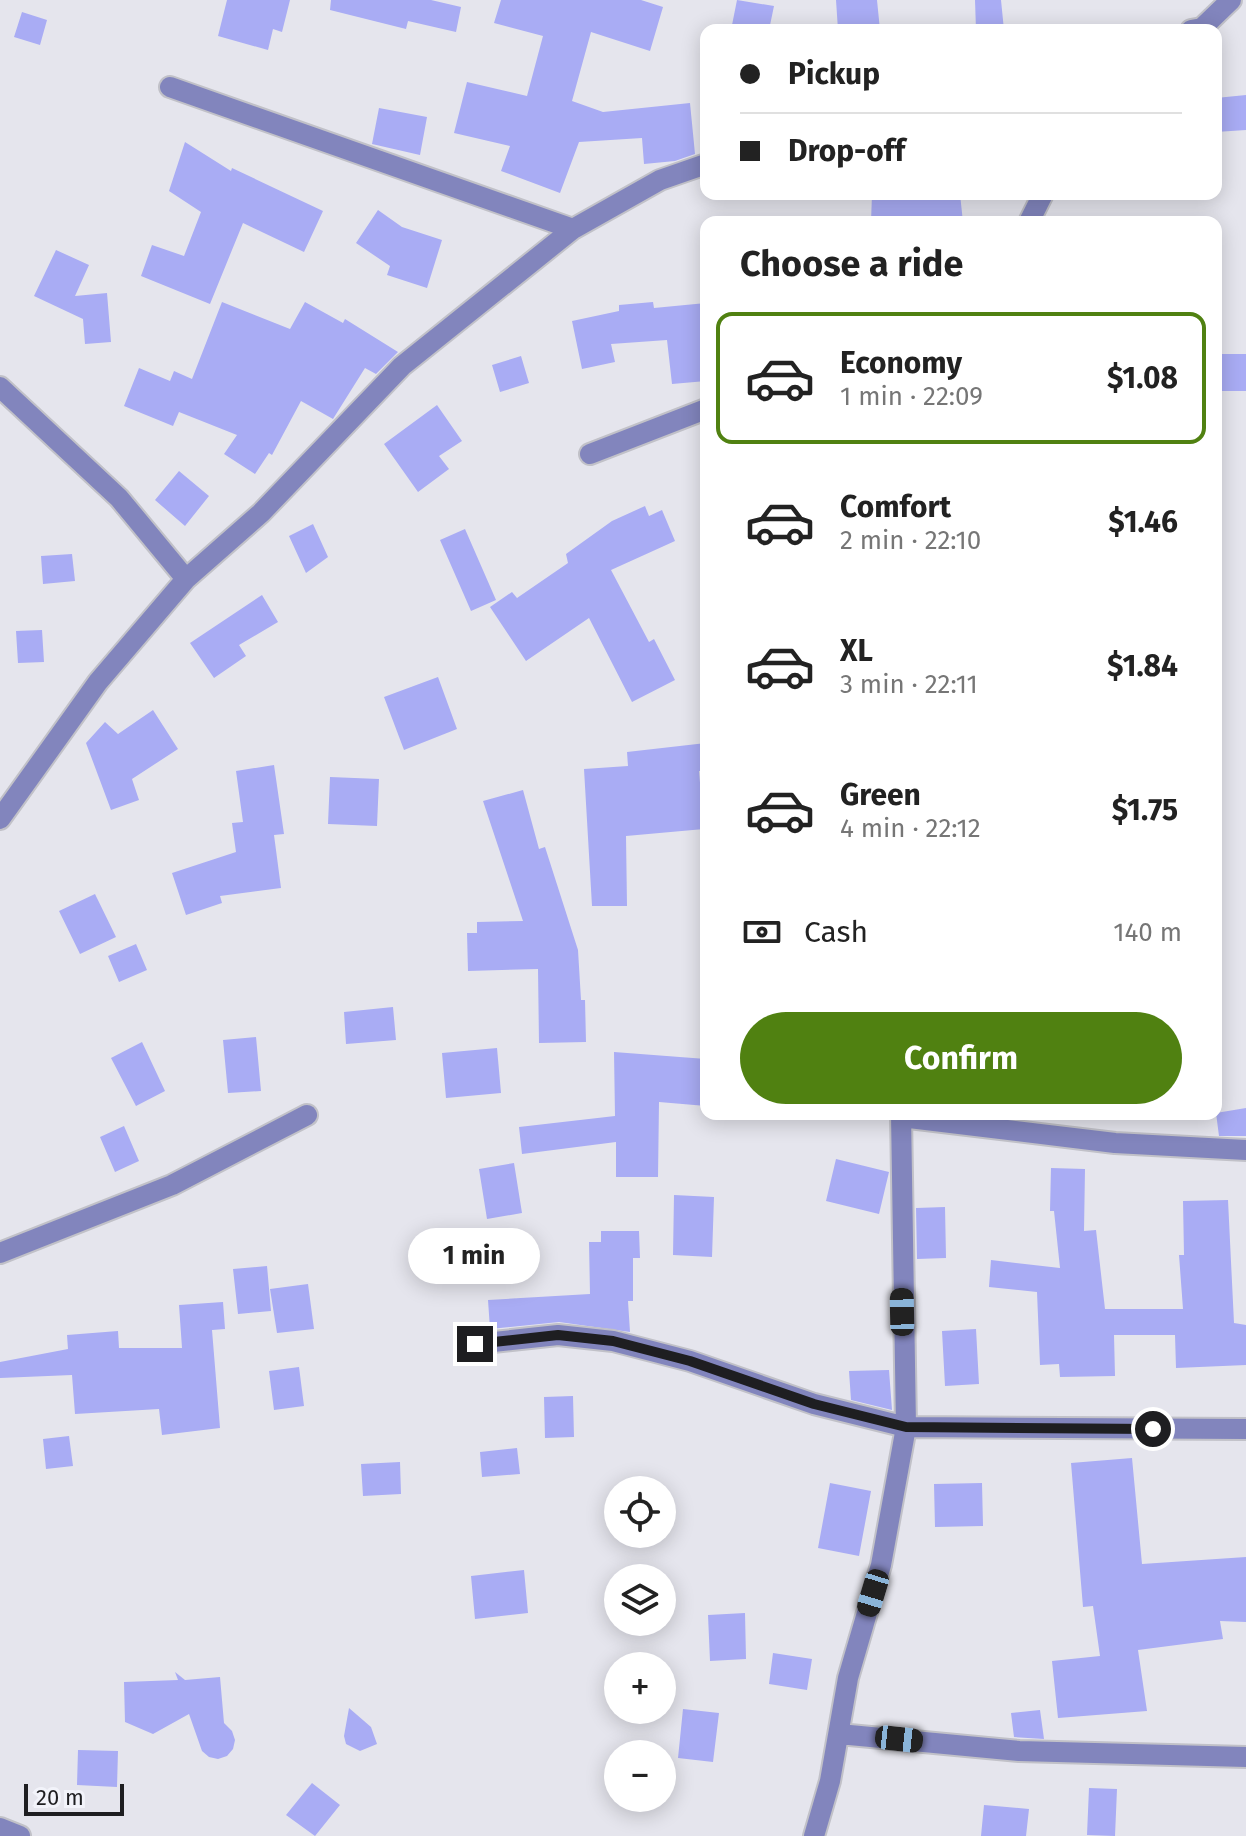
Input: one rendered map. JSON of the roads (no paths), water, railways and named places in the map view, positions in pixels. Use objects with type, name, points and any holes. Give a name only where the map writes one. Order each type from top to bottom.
[{"type":"street","points":[[1203,24],[1231,0]]},
{"type":"street","points":[[170,87],[573,229]]},
{"type":"street","points":[[0,819],[98,682],[186,579],[261,513],[402,366],[573,229],[660,180],[700,166]]},
{"type":"street","points":[[0,387],[119,498],[186,579]]},
{"type":"street","points":[[590,454],[700,411]]},
{"type":"street","points":[[0,1253],[172,1185],[307,1115]]},
{"type":"street","points":[[814,1836],[839,1734],[848,1678],[881,1565],[906,1427],[901,1120]]},
{"type":"street","points":[[933,1120],[1115,1143],[1246,1150]]},
{"type":"street","points":[[475,1344],[558,1335],[613,1341],[690,1361],[814,1404],[906,1427],[1246,1429]]},
{"type":"street","points":[[839,1734],[1019,1751],[1246,1757]]},
{"type":"street","points":[[0,1828],[20,1836]]}]
